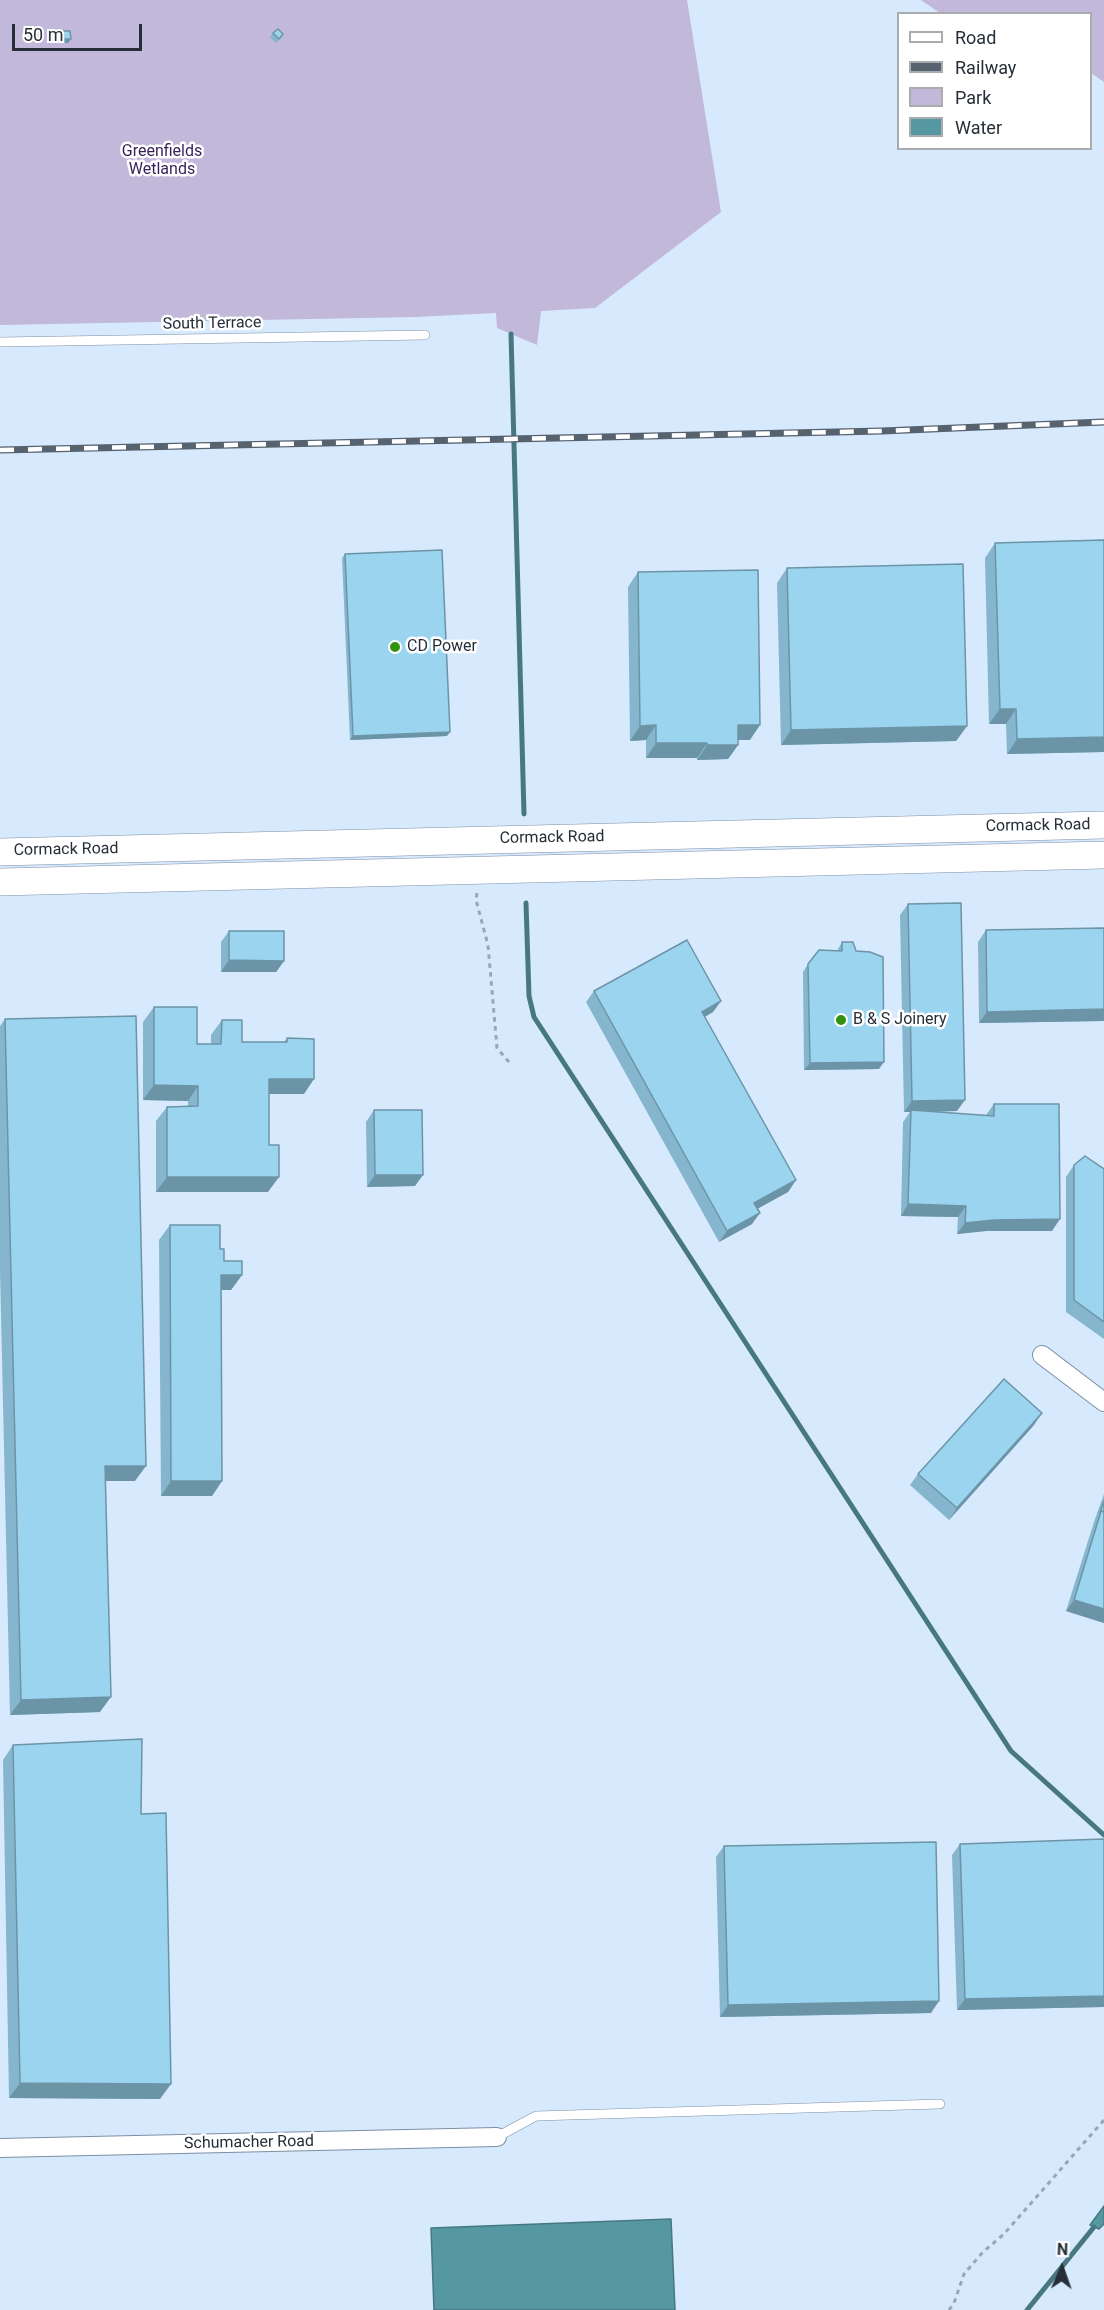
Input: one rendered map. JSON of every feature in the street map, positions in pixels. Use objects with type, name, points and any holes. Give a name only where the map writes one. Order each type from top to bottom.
[{"type":"street","name":"Cormack Road","points":[[0,852],[1104,825]]},
{"type":"street","name":"Cormack Road","points":[[0,882],[1104,855]]},
{"type":"street","points":[[1042,1355],[1104,1402]]},
{"type":"street","name":"Schumacher Road","points":[[0,2148],[497,2137]]},
{"type":"lane","name":"South Terrace","points":[[0,342],[425,335]]},
{"type":"lane","points":[[497,2137],[536,2116],[940,2104]]},
{"type":"path","points":[[481,870],[476,900],[488,945],[497,1048],[509,1062]]},
{"type":"path","points":[[949,2310],[954,2303],[963,2274],[1004,2234],[1104,2120]]},
{"type":"green space","name":"Greenfields Wetlands","points":[[0,0],[687,0],[721,212],[595,308],[541,311],[537,345],[497,328],[496,313],[415,317],[0,325]]},
{"type":"green space","points":[[921,0],[1104,0],[1104,82],[1092,74],[1092,12],[939,12]]},
{"type":"water","points":[[1104,2206],[1104,2224],[1099,2229],[1090,2225]]},
{"type":"water","points":[[671,2219],[675,2310],[434,2310],[431,2228]]},
{"type":"building","points":[[278,29],[283,34],[279,39],[273,33]]},
{"type":"building","points":[[63,31],[70,31],[71,39],[64,39]]},
{"type":"building","points":[[1104,540],[1104,737],[1017,739],[1016,709],[1000,709],[995,543]]},
{"type":"building","name":"CD Power","points":[[442,550],[450,732],[353,736],[345,554]]},
{"type":"building","points":[[963,564],[967,726],[791,730],[787,568]]},
{"type":"building","points":[[758,570],[760,725],[738,725],[738,745],[656,743],[656,725],[640,726],[638,572]]},
{"type":"building","points":[[961,903],[965,1100],[912,1101],[908,904]]},
{"type":"building","points":[[1104,928],[1104,1009],[987,1012],[986,930]]},
{"type":"building","points":[[229,931],[284,931],[284,961],[229,960]]},
{"type":"building","points":[[687,940],[721,1001],[702,1012],[796,1180],[754,1203],[760,1213],[727,1231],[594,991]]},
{"type":"building","name":"B & S Joinery","points":[[842,942],[853,942],[856,951],[870,952],[883,957],[884,1062],[810,1063],[808,964],[819,950],[842,951]]},
{"type":"building","points":[[154,1007],[197,1007],[197,1044],[221,1044],[222,1020],[242,1020],[242,1042],[287,1042],[287,1038],[314,1039],[314,1079],[269,1079],[269,1145],[279,1145],[279,1177],[167,1177],[167,1107],[198,1106],[198,1086],[154,1085]]},
{"type":"building","points":[[136,1016],[146,1466],[105,1466],[111,1697],[21,1700],[5,1019]]},
{"type":"building","points":[[994,1104],[1059,1104],[1060,1219],[965,1223],[966,1206],[908,1204],[911,1110],[994,1116]]},
{"type":"building","points":[[374,1110],[422,1110],[423,1175],[375,1175]]},
{"type":"building","points":[[1085,1156],[1104,1169],[1104,1322],[1074,1300],[1074,1165]]},
{"type":"building","points":[[170,1225],[220,1225],[220,1249],[224,1249],[224,1261],[242,1261],[242,1275],[221,1275],[222,1481],[171,1481]]},
{"type":"building","points":[[1004,1379],[1042,1413],[957,1508],[918,1474]]},
{"type":"building","points":[[1101,1511],[1104,1512],[1104,1609],[1074,1600]]},
{"type":"building","points":[[142,1739],[141,1814],[166,1813],[171,2084],[20,2083],[13,1745]]},
{"type":"building","points":[[1104,1839],[1104,1996],[965,1999],[960,1844]]},
{"type":"building","points":[[936,1842],[939,2001],[728,2005],[724,1846]]},
{"type":"waterway","points":[[511,334],[524,814]]},
{"type":"waterway","points":[[526,903],[529,996],[534,1017],[1011,1751],[1104,1835]]},
{"type":"waterway","points":[[1027,2310],[1094,2227]]},
{"type":"railway","points":[[0,450],[882,431],[1104,422]]},
{"type":"place","name":"CD Power","points":[[395,647]]},
{"type":"place","name":"B & S Joinery","points":[[841,1020]]}]
